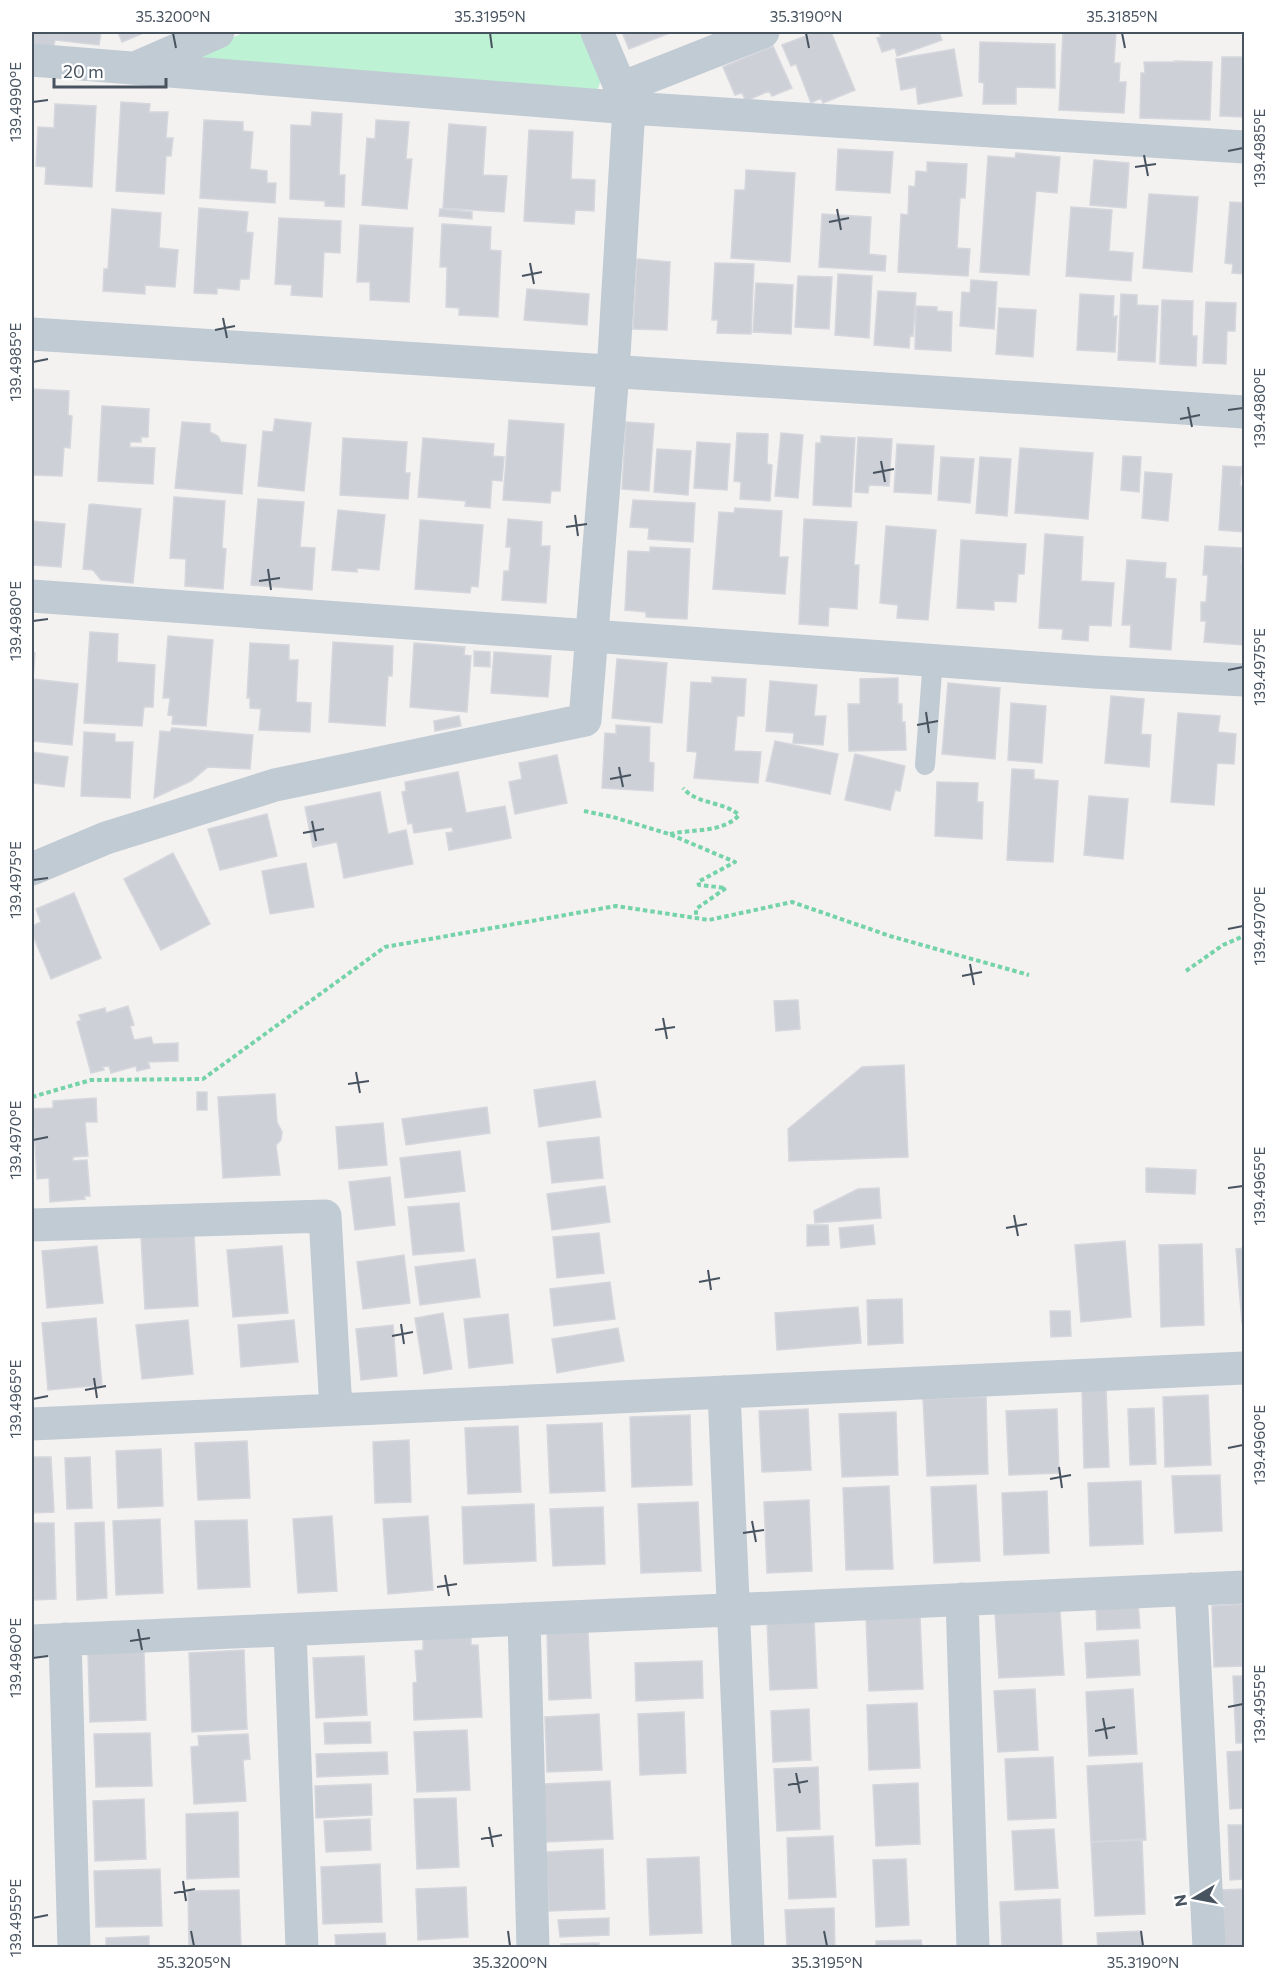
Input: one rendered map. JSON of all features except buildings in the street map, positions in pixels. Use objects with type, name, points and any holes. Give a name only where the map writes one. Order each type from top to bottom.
[{"type":"street","points":[[136,68],[218,32]]},
{"type":"street","points":[[32,869],[106,838],[275,785],[585,720],[613,372],[625,98],[597,32]]},
{"type":"street","points":[[625,98],[763,32]]},
{"type":"street","points":[[32,60],[625,98],[1245,147]]},
{"type":"street","points":[[32,334],[1245,412]]},
{"type":"street","points":[[32,596],[1094,672],[1245,680]]},
{"type":"street","points":[[32,1225],[326,1216],[336,1410]]},
{"type":"street","points":[[32,1424],[1245,1368]]},
{"type":"street","points":[[724,1392],[748,1947]]},
{"type":"street","points":[[32,1641],[1245,1587]]},
{"type":"street","points":[[1191,1589],[1209,1947]]},
{"type":"street","points":[[962,1599],[973,1947]]},
{"type":"street","points":[[524,1619],[533,1947]]},
{"type":"street","points":[[290,1630],[302,1947]]},
{"type":"street","points":[[65,1639],[74,1947]]},
{"type":"lane","points":[[926,765],[933,659]]},
{"type":"path","points":[[669,834],[715,827],[735,820],[740,815],[728,808],[689,795],[683,788]]},
{"type":"path","points":[[584,811],[669,834],[735,862],[698,882],[699,885],[726,888],[696,909],[696,918]]},
{"type":"path","points":[[32,1097],[91,1080],[203,1079],[385,946],[616,906],[709,920],[792,902],[890,936],[1029,975]]},
{"type":"path","points":[[1186,971],[1223,945],[1245,936]]},
{"type":"green space","points":[[246,32],[582,32],[601,79],[597,92],[198,61],[197,52]]}]
